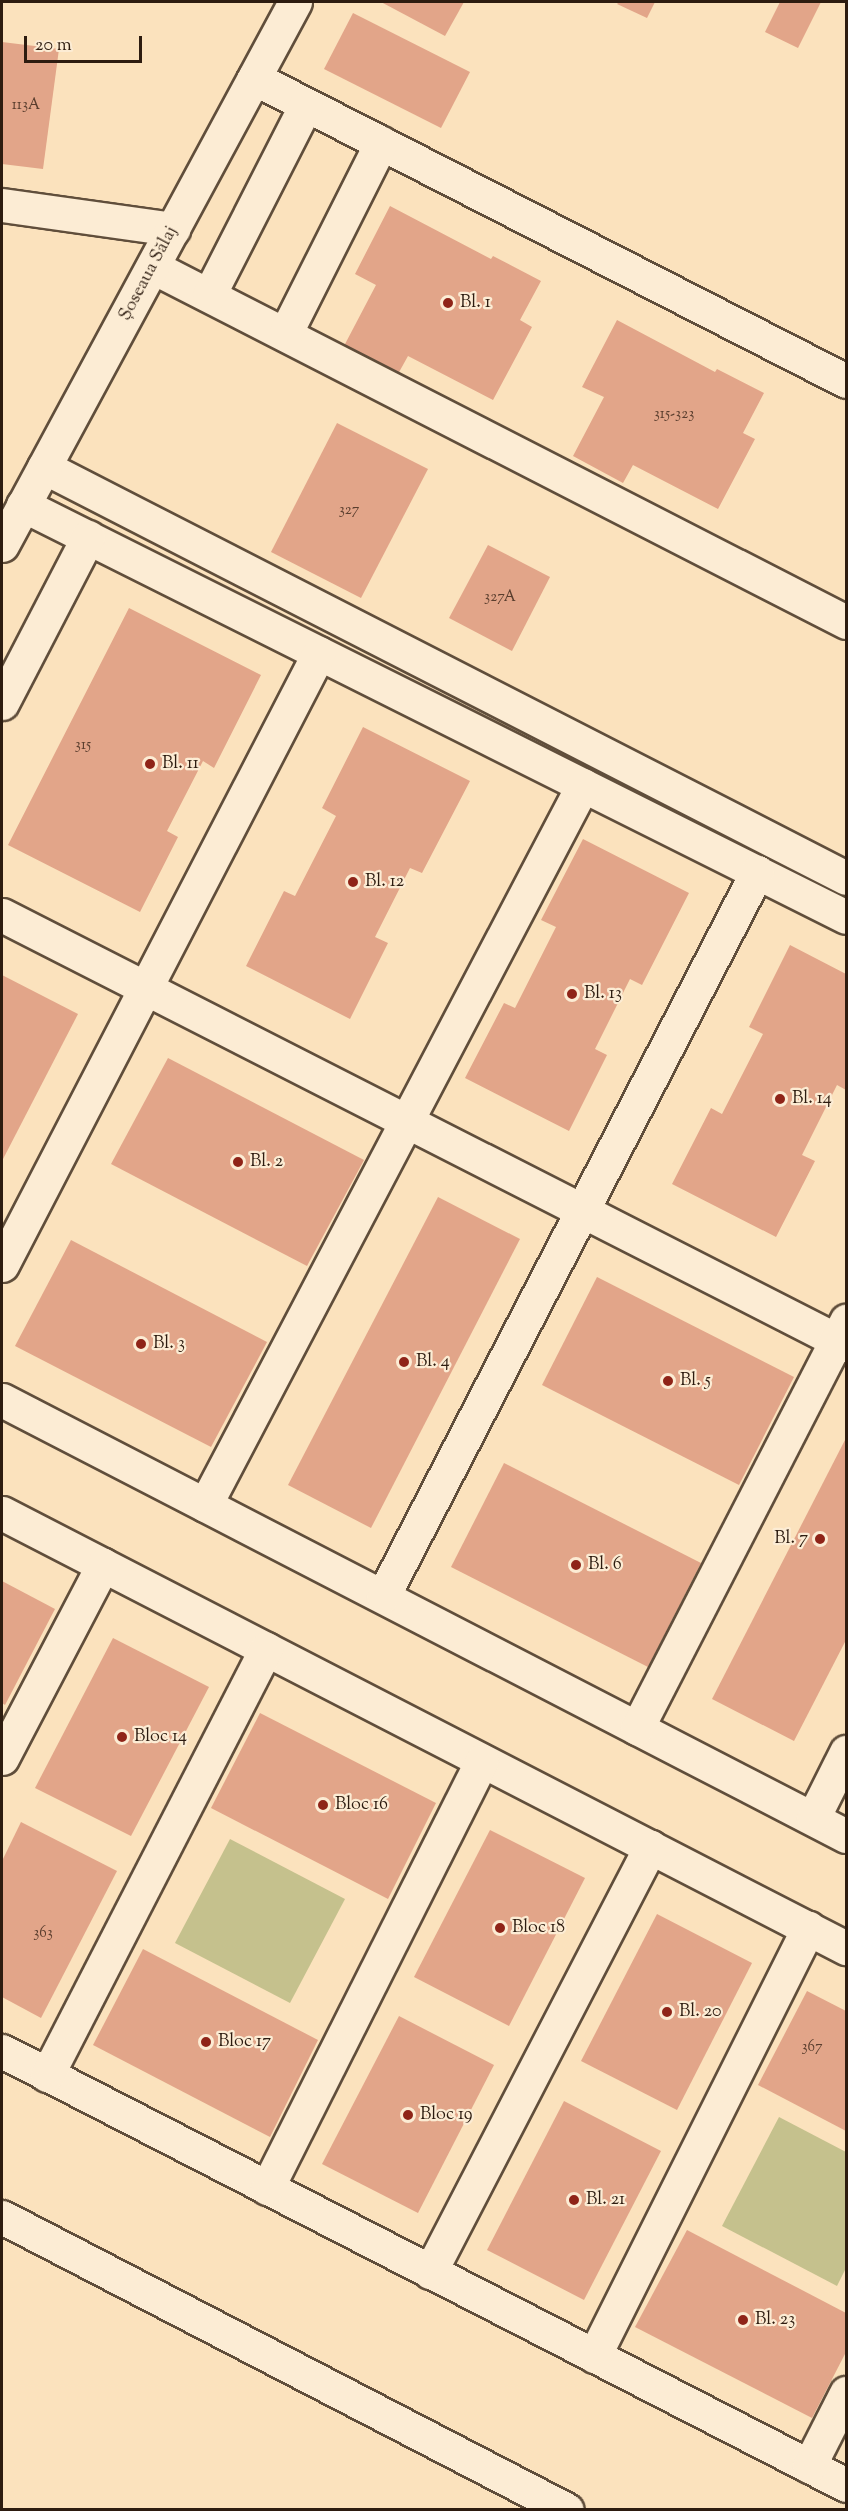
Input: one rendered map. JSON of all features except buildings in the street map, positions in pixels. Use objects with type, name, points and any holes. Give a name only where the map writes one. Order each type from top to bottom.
[{"type":"street","name":"Șoseaua Sălaj","points":[[2,545],[295,2]]},
{"type":"street","points":[[254,78],[846,381]]},
{"type":"street","points":[[209,296],[306,105]]},
{"type":"street","points":[[285,334],[381,143]]},
{"type":"street","points":[[2,205],[173,229]]},
{"type":"street","points":[[153,267],[846,622]]},
{"type":"street","points":[[44,467],[846,878]]},
{"type":"street","points":[[23,505],[846,917]]},
{"type":"street","points":[[2,703],[88,537]]},
{"type":"street","points":[[2,1265],[319,653]]},
{"type":"street","points":[[205,1505],[583,785]]},
{"type":"street","points":[[382,1596],[757,872]]},
{"type":"street","points":[[2,915],[582,1211],[843,1335],[638,1728]]},
{"type":"street","points":[[2,1400],[846,1836]]},
{"type":"street","points":[[2,1514],[846,1948]]},
{"type":"street","points":[[2,1758],[103,1566]]},
{"type":"street","points":[[47,2074],[266,1649]]},
{"type":"street","points":[[813,1818],[846,1752]]},
{"type":"street","points":[[267,2188],[482,1761]]},
{"type":"street","points":[[430,2272],[650,1847]]},
{"type":"street","points":[[594,2356],[807,1928]]},
{"type":"street","points":[[2,2051],[846,2485]]},
{"type":"street","points":[[2,2217],[567,2510]]},
{"type":"street","points":[[809,2466],[846,2393]]},
{"type":"shaded area","points":[[230,1839],[345,1899],[290,2003],[175,1943]]},
{"type":"shaded area","points":[[779,2117],[846,2152],[846,2268],[837,2286],[722,2226]]},
{"type":"place","name":"Bl. 1","points":[[448,303]]},
{"type":"place","name":"Bl. 11","points":[[150,764]]},
{"type":"place","name":"Bl. 12","points":[[353,882]]},
{"type":"place","name":"Bl. 13","points":[[572,994]]},
{"type":"place","name":"Bl. 14","points":[[780,1099]]},
{"type":"place","name":"Bl. 2","points":[[238,1162]]},
{"type":"place","name":"Bl. 3","points":[[141,1344]]},
{"type":"place","name":"Bl. 4","points":[[404,1362]]},
{"type":"place","name":"Bl. 5","points":[[668,1381]]},
{"type":"place","name":"Bl. 7","points":[[820,1539]]},
{"type":"place","name":"Bl. 6","points":[[576,1565]]},
{"type":"place","name":"Bloc 14","points":[[122,1737]]},
{"type":"place","name":"Bloc 16","points":[[323,1805]]},
{"type":"place","name":"Bloc 18","points":[[500,1928]]},
{"type":"place","name":"Bl. 20","points":[[667,2012]]},
{"type":"place","name":"Bloc 17","points":[[206,2042]]},
{"type":"place","name":"Bloc 19","points":[[408,2115]]},
{"type":"place","name":"Bl. 21","points":[[574,2200]]},
{"type":"place","name":"Bl. 23","points":[[743,2320]]}]
